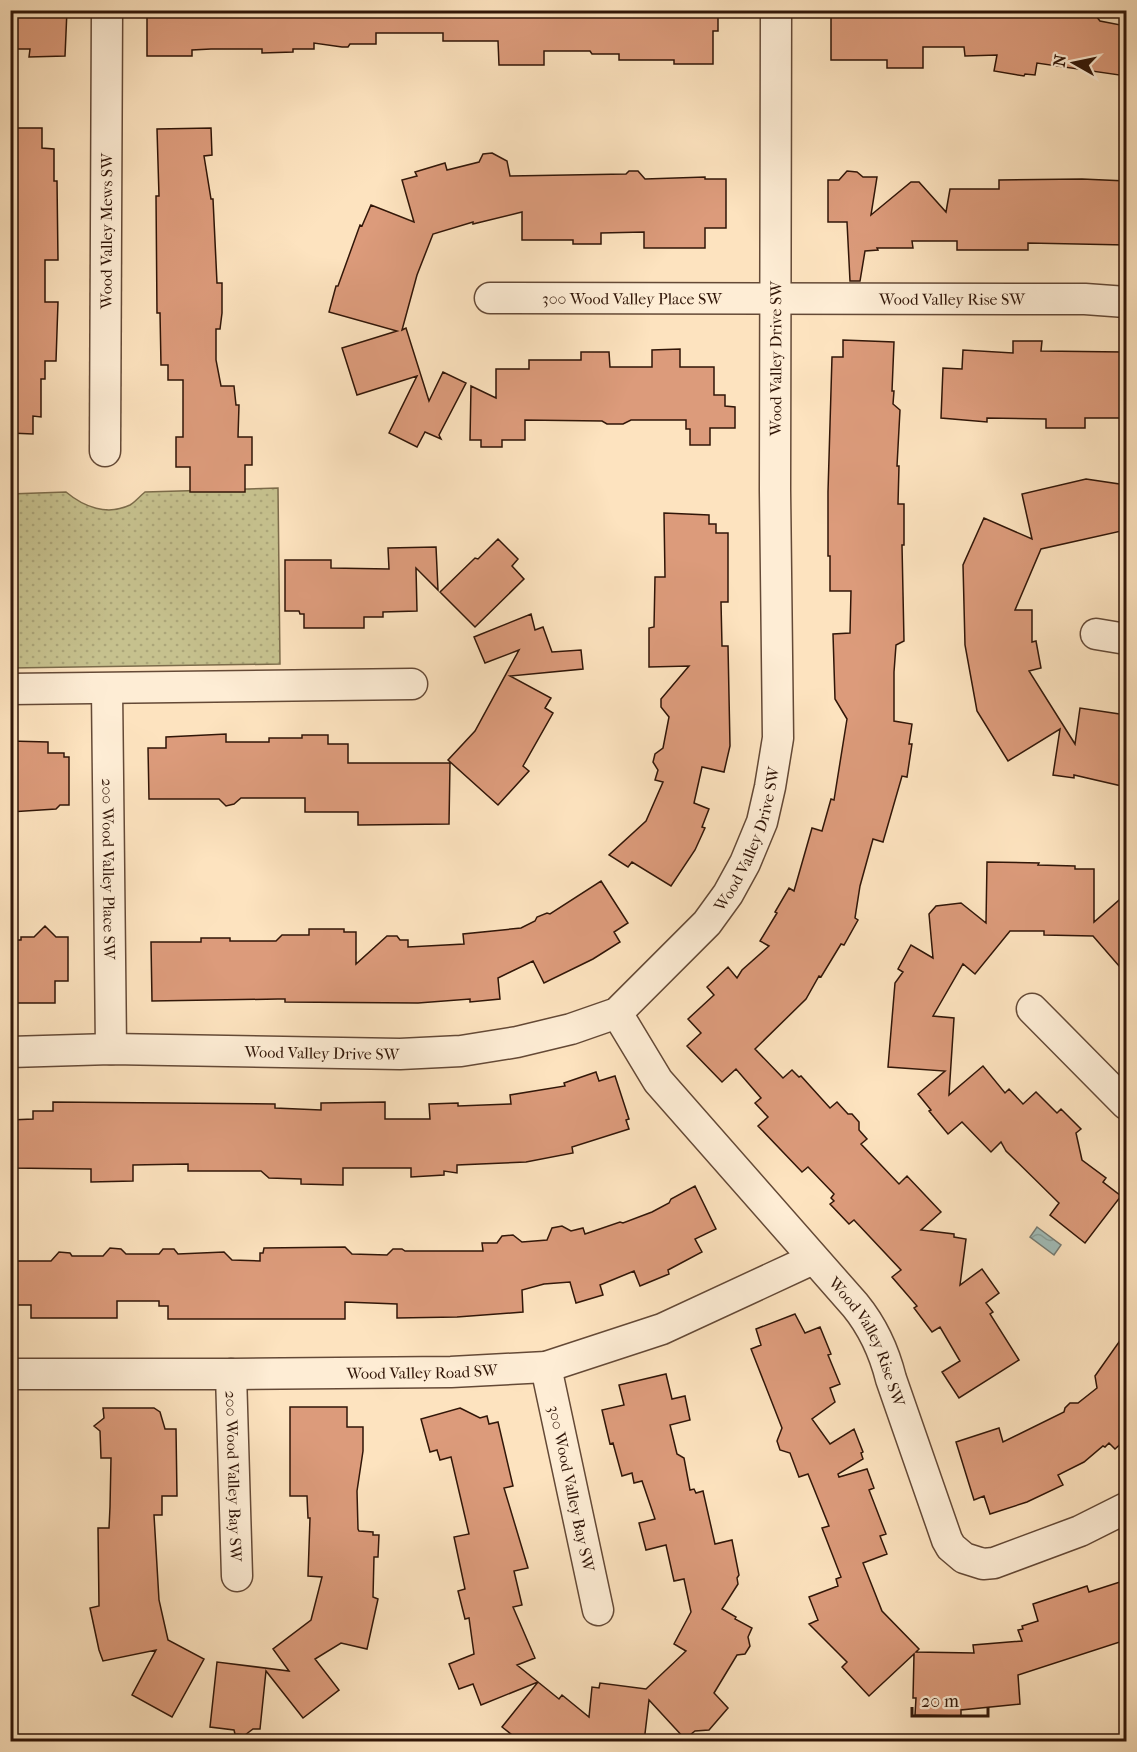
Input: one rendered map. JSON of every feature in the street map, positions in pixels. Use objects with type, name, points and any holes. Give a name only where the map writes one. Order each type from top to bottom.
[{"type":"street","name":"Wood Valley Mews SW","points":[[105,451],[107,10]]},
{"type":"street","name":"Wood Valley Drive SW","points":[[10,1052],[111,1049],[400,1054],[461,1051],[517,1042],[571,1029],[617,1013],[706,922],[728,894],[745,863],[762,822],[778,738],[776,10]]},
{"type":"street","name":"300 Wood Valley Place SW","points":[[490,298],[776,298]]},
{"type":"street","name":"Wood Valley Rise SW","points":[[776,298],[1085,299],[1126,302]]},
{"type":"street","points":[[1096,634],[1126,639]]},
{"type":"street","points":[[10,689],[412,684]]},
{"type":"street","name":"200 Wood Valley Place SW","points":[[107,689],[111,1049]]},
{"type":"street","points":[[1032,1009],[1126,1104]]},
{"type":"street","name":"Wood Valley Rise SW","points":[[617,1013],[658,1081],[864,1316],[880,1345],[946,1540],[957,1553],[973,1562],[994,1563],[1080,1531],[1126,1508]]},
{"type":"street","name":"Wood Valley Road SW","points":[[10,1374],[451,1372],[546,1367],[662,1329],[813,1259]]},
{"type":"street","name":"300 Wood Valley Bay SW","points":[[546,1367],[598,1610]]},
{"type":"street","name":"200 Wood Valley Bay SW","points":[[231,1374],[237,1576]]},
{"type":"shaded area","points":[[278,488],[280,664],[11,668],[10,494],[66,492],[88,506],[113,510],[130,505],[145,492]]},
{"type":"water","points":[[1037,1227],[1061,1245],[1054,1255],[1030,1237]]},
{"type":"building","points":[[17,10],[67,10],[65,56],[29,57],[30,49],[17,49]]},
{"type":"building","points":[[147,10],[718,10],[718,31],[713,31],[713,64],[674,64],[674,60],[619,60],[619,54],[592,54],[590,51],[544,51],[544,65],[499,65],[498,41],[443,41],[443,33],[376,33],[376,44],[350,44],[348,47],[342,47],[314,43],[314,49],[293,49],[293,52],[262,53],[262,49],[211,49],[192,50],[192,56],[147,56]]},
{"type":"building","points":[[831,10],[1084,10],[1083,15],[1096,16],[1100,21],[1126,26],[1126,76],[1037,63],[1035,75],[1025,74],[1024,76],[994,71],[997,55],[965,56],[964,47],[923,47],[923,68],[887,68],[887,60],[831,60]]},
{"type":"building","points":[[10,128],[42,128],[42,148],[54,149],[54,181],[57,181],[58,260],[45,260],[45,302],[58,302],[56,361],[45,361],[45,379],[41,379],[41,417],[33,416],[33,434],[10,433]]},
{"type":"building","points":[[211,128],[212,155],[204,156],[211,199],[213,199],[217,283],[222,283],[220,329],[216,329],[216,360],[221,386],[234,386],[236,405],[239,405],[238,437],[252,437],[252,465],[245,465],[245,492],[190,492],[190,467],[176,467],[176,437],[183,437],[183,380],[168,380],[168,365],[161,365],[160,313],[157,313],[156,196],[159,196],[157,129]]},
{"type":"building","points":[[492,153],[507,161],[510,176],[626,174],[629,171],[638,171],[645,179],[705,177],[705,179],[726,179],[726,228],[705,228],[705,248],[644,248],[644,232],[601,233],[601,244],[573,244],[573,240],[522,240],[522,212],[473,224],[473,222],[433,234],[417,275],[402,330],[406,328],[429,401],[443,372],[466,383],[439,435],[441,439],[425,432],[417,447],[389,433],[417,376],[357,395],[342,348],[397,331],[329,312],[336,286],[338,286],[360,225],[362,226],[371,205],[414,222],[402,180],[417,176],[415,172],[445,163],[447,170],[479,162],[483,154]]},
{"type":"building","points":[[847,171],[857,172],[863,177],[877,177],[871,215],[911,182],[919,182],[946,212],[950,189],[999,189],[999,180],[1126,181],[1126,245],[1028,243],[1028,250],[957,250],[957,241],[912,241],[913,248],[877,248],[878,250],[865,251],[860,281],[850,281],[847,222],[828,222],[828,180],[839,180]]},
{"type":"building","points":[[843,340],[894,342],[893,404],[900,410],[897,466],[899,466],[898,504],[904,504],[904,545],[902,545],[904,641],[896,645],[894,721],[912,724],[909,744],[912,744],[907,777],[902,776],[883,842],[873,839],[860,886],[855,918],[858,920],[844,945],[841,944],[806,999],[755,1049],[783,1078],[792,1070],[799,1077],[801,1076],[830,1108],[837,1102],[848,1114],[852,1114],[859,1122],[859,1130],[867,1139],[861,1144],[899,1184],[907,1176],[941,1212],[921,1230],[954,1234],[954,1237],[966,1239],[960,1285],[982,1269],[999,1293],[986,1303],[993,1312],[990,1314],[1019,1360],[959,1398],[942,1372],[960,1361],[940,1327],[932,1332],[914,1308],[917,1306],[892,1277],[901,1270],[854,1220],[849,1224],[830,1204],[834,1201],[831,1198],[834,1194],[808,1167],[802,1172],[758,1126],[768,1117],[755,1103],[761,1098],[736,1069],[722,1082],[687,1046],[701,1033],[688,1019],[714,995],[707,987],[728,967],[737,978],[742,970],[769,946],[760,941],[789,888],[794,891],[812,828],[822,831],[831,799],[834,800],[847,719],[835,699],[833,634],[850,633],[851,591],[830,591],[830,556],[828,556],[832,357],[843,357]]},
{"type":"building","points":[[1013,341],[1042,341],[1041,351],[1123,352],[1123,359],[1126,360],[1126,418],[1085,418],[1085,428],[1046,428],[1046,419],[987,418],[987,422],[941,418],[943,368],[962,369],[963,350],[1013,353]]},
{"type":"building","points":[[680,349],[680,367],[714,367],[714,395],[725,395],[725,406],[735,407],[735,428],[710,428],[710,445],[690,445],[690,429],[686,429],[686,420],[631,420],[623,424],[607,424],[602,421],[525,420],[525,440],[502,440],[502,447],[481,447],[481,440],[470,440],[471,386],[496,398],[496,369],[529,369],[529,360],[581,360],[581,352],[609,352],[610,367],[652,367],[652,350]]},
{"type":"building","points":[[1086,479],[1126,485],[1126,530],[1041,549],[1015,610],[1032,610],[1032,642],[1036,641],[1041,668],[1029,671],[1075,744],[1080,708],[1126,715],[1126,787],[1074,775],[1074,778],[1053,775],[1060,729],[1008,761],[977,711],[965,645],[963,565],[984,518],[1032,539],[1022,494]]},
{"type":"building","points":[[664,513],[709,515],[709,524],[716,524],[716,533],[728,533],[728,602],[721,602],[722,646],[728,646],[730,746],[724,772],[702,767],[694,803],[709,809],[702,827],[705,828],[695,850],[671,886],[632,862],[628,867],[609,855],[646,821],[663,782],[655,780],[658,770],[653,762],[655,754],[663,748],[669,717],[661,707],[661,699],[689,666],[649,667],[649,628],[654,627],[655,577],[665,577]]},
{"type":"building","points":[[498,539],[518,559],[512,566],[524,579],[475,627],[440,592]]},
{"type":"building","points":[[436,547],[438,590],[416,568],[417,611],[383,612],[383,617],[364,617],[364,628],[304,628],[304,614],[300,614],[299,611],[285,611],[285,560],[331,560],[331,568],[389,569],[388,548]]},
{"type":"building","points":[[531,614],[535,630],[543,627],[552,652],[581,650],[583,669],[510,676],[551,698],[545,708],[553,713],[523,766],[529,771],[498,805],[448,760],[475,731],[519,650],[485,663],[474,637]]},
{"type":"building","points":[[226,734],[226,742],[269,742],[269,738],[328,735],[328,744],[348,744],[348,763],[450,763],[449,824],[358,825],[358,812],[305,812],[305,798],[241,798],[234,804],[226,806],[219,799],[149,799],[148,748],[166,748],[166,737]]},
{"type":"building","points":[[10,741],[48,742],[48,753],[64,753],[64,757],[69,757],[69,805],[60,805],[56,809],[10,812]]},
{"type":"building","points":[[987,862],[1039,863],[1038,865],[1094,869],[1094,922],[1126,894],[1126,974],[1093,936],[1044,935],[1044,931],[1010,931],[975,974],[963,964],[933,1016],[954,1018],[949,1095],[983,1066],[1005,1093],[1009,1089],[1023,1104],[1036,1092],[1057,1113],[1061,1109],[1081,1129],[1076,1133],[1082,1160],[1106,1178],[1103,1182],[1121,1196],[1085,1243],[1050,1215],[1059,1203],[1006,1151],[1001,1142],[991,1152],[962,1122],[948,1134],[929,1111],[931,1110],[918,1094],[945,1071],[888,1067],[895,983],[903,972],[898,969],[911,945],[933,958],[929,914],[936,906],[961,903],[986,923]]},
{"type":"building","points":[[601,881],[628,923],[614,932],[620,942],[593,959],[544,983],[533,961],[498,978],[500,999],[418,1003],[285,1002],[285,999],[152,1001],[151,942],[201,942],[201,938],[230,938],[230,941],[276,941],[282,935],[309,935],[309,929],[344,929],[344,932],[356,932],[356,964],[387,936],[397,936],[400,940],[408,940],[408,947],[464,944],[463,934],[521,928],[535,921],[537,917],[550,914]]},
{"type":"building","points":[[45,926],[56,937],[68,937],[68,981],[55,981],[55,1003],[10,1003],[10,940],[34,937]]},
{"type":"building","points":[[596,1072],[599,1081],[615,1076],[629,1119],[626,1120],[629,1129],[572,1147],[573,1153],[526,1162],[457,1165],[457,1173],[444,1171],[444,1175],[411,1177],[411,1168],[343,1168],[343,1185],[301,1184],[301,1179],[269,1178],[261,1171],[188,1171],[188,1164],[133,1165],[133,1181],[91,1182],[91,1169],[10,1168],[10,1120],[33,1119],[33,1111],[53,1111],[53,1102],[275,1104],[275,1108],[321,1110],[321,1103],[385,1102],[385,1119],[430,1119],[429,1104],[458,1103],[458,1106],[511,1104],[510,1095],[565,1086],[564,1083]]},
{"type":"building","points":[[695,1186],[716,1229],[695,1239],[702,1252],[668,1270],[669,1274],[640,1286],[634,1271],[600,1285],[603,1295],[576,1303],[570,1282],[544,1284],[522,1290],[523,1312],[457,1317],[397,1318],[397,1304],[345,1302],[345,1319],[168,1319],[168,1306],[159,1306],[159,1301],[117,1301],[117,1318],[31,1318],[31,1305],[10,1305],[10,1261],[51,1261],[59,1252],[70,1253],[72,1256],[103,1256],[110,1248],[121,1249],[126,1254],[159,1254],[163,1249],[174,1249],[178,1254],[224,1252],[232,1260],[260,1261],[260,1253],[263,1253],[264,1248],[345,1247],[352,1254],[387,1255],[393,1249],[483,1251],[482,1243],[497,1243],[502,1236],[513,1235],[522,1242],[547,1240],[552,1228],[562,1226],[571,1231],[583,1228],[585,1234],[623,1223],[652,1212]]},
{"type":"building","points":[[795,1314],[805,1333],[820,1327],[831,1354],[828,1355],[840,1384],[830,1388],[835,1402],[812,1419],[830,1444],[854,1429],[863,1452],[861,1453],[863,1459],[838,1474],[839,1477],[867,1469],[874,1488],[869,1490],[886,1534],[880,1536],[887,1554],[863,1563],[882,1611],[919,1649],[916,1652],[974,1653],[973,1645],[1022,1641],[1018,1630],[1023,1629],[1022,1626],[1038,1621],[1033,1604],[1087,1586],[1089,1592],[1126,1580],[1126,1640],[1018,1675],[1020,1704],[961,1710],[961,1716],[915,1715],[914,1654],[869,1696],[842,1667],[847,1662],[809,1624],[818,1620],[809,1597],[838,1586],[836,1579],[841,1577],[822,1528],[829,1526],[808,1474],[799,1477],[790,1453],[780,1450],[777,1441],[782,1428],[751,1349],[761,1345],[756,1329]]},
{"type":"building","points":[[1126,1332],[1126,1439],[1115,1449],[1109,1443],[1103,1446],[1084,1462],[1058,1475],[1063,1485],[1027,1502],[990,1514],[984,1496],[974,1500],[956,1442],[999,1428],[1003,1442],[1064,1412],[1070,1403],[1078,1403],[1097,1388],[1095,1376]]},
{"type":"building","points":[[666,1374],[672,1399],[685,1396],[690,1420],[670,1425],[677,1454],[684,1458],[690,1490],[694,1489],[696,1493],[703,1491],[715,1544],[732,1540],[739,1575],[738,1584],[722,1609],[752,1628],[748,1637],[750,1646],[745,1654],[737,1655],[714,1693],[728,1708],[709,1730],[695,1731],[685,1739],[649,1700],[644,1742],[521,1742],[502,1727],[538,1682],[559,1699],[562,1695],[589,1717],[592,1687],[599,1688],[600,1683],[646,1689],[686,1651],[674,1644],[691,1612],[684,1579],[674,1581],[666,1545],[646,1550],[639,1523],[655,1519],[642,1481],[634,1483],[632,1473],[622,1476],[613,1443],[610,1444],[602,1410],[624,1405],[619,1385]]},
{"type":"building","points":[[290,1407],[347,1407],[347,1427],[363,1427],[363,1451],[357,1491],[358,1529],[379,1535],[378,1557],[374,1557],[373,1597],[378,1599],[367,1649],[341,1643],[315,1659],[339,1690],[303,1718],[266,1671],[260,1729],[253,1729],[245,1735],[235,1734],[234,1730],[210,1727],[217,1662],[289,1671],[273,1649],[311,1620],[322,1577],[308,1576],[310,1518],[308,1518],[307,1496],[290,1496]]},
{"type":"building","points":[[103,1408],[154,1408],[160,1412],[165,1429],[176,1429],[177,1496],[162,1496],[162,1515],[154,1515],[159,1600],[168,1640],[204,1659],[172,1717],[132,1695],[156,1650],[103,1661],[99,1650],[90,1608],[99,1606],[98,1528],[109,1528],[111,1458],[101,1458],[100,1431],[94,1426],[104,1418]]},
{"type":"building","points":[[460,1408],[480,1418],[487,1416],[489,1424],[498,1422],[513,1486],[504,1488],[528,1568],[514,1571],[522,1605],[513,1607],[535,1658],[517,1665],[538,1682],[481,1705],[473,1684],[459,1689],[449,1664],[474,1654],[469,1618],[465,1619],[458,1591],[465,1589],[454,1537],[469,1534],[451,1457],[440,1460],[437,1450],[430,1452],[421,1419]]}]
